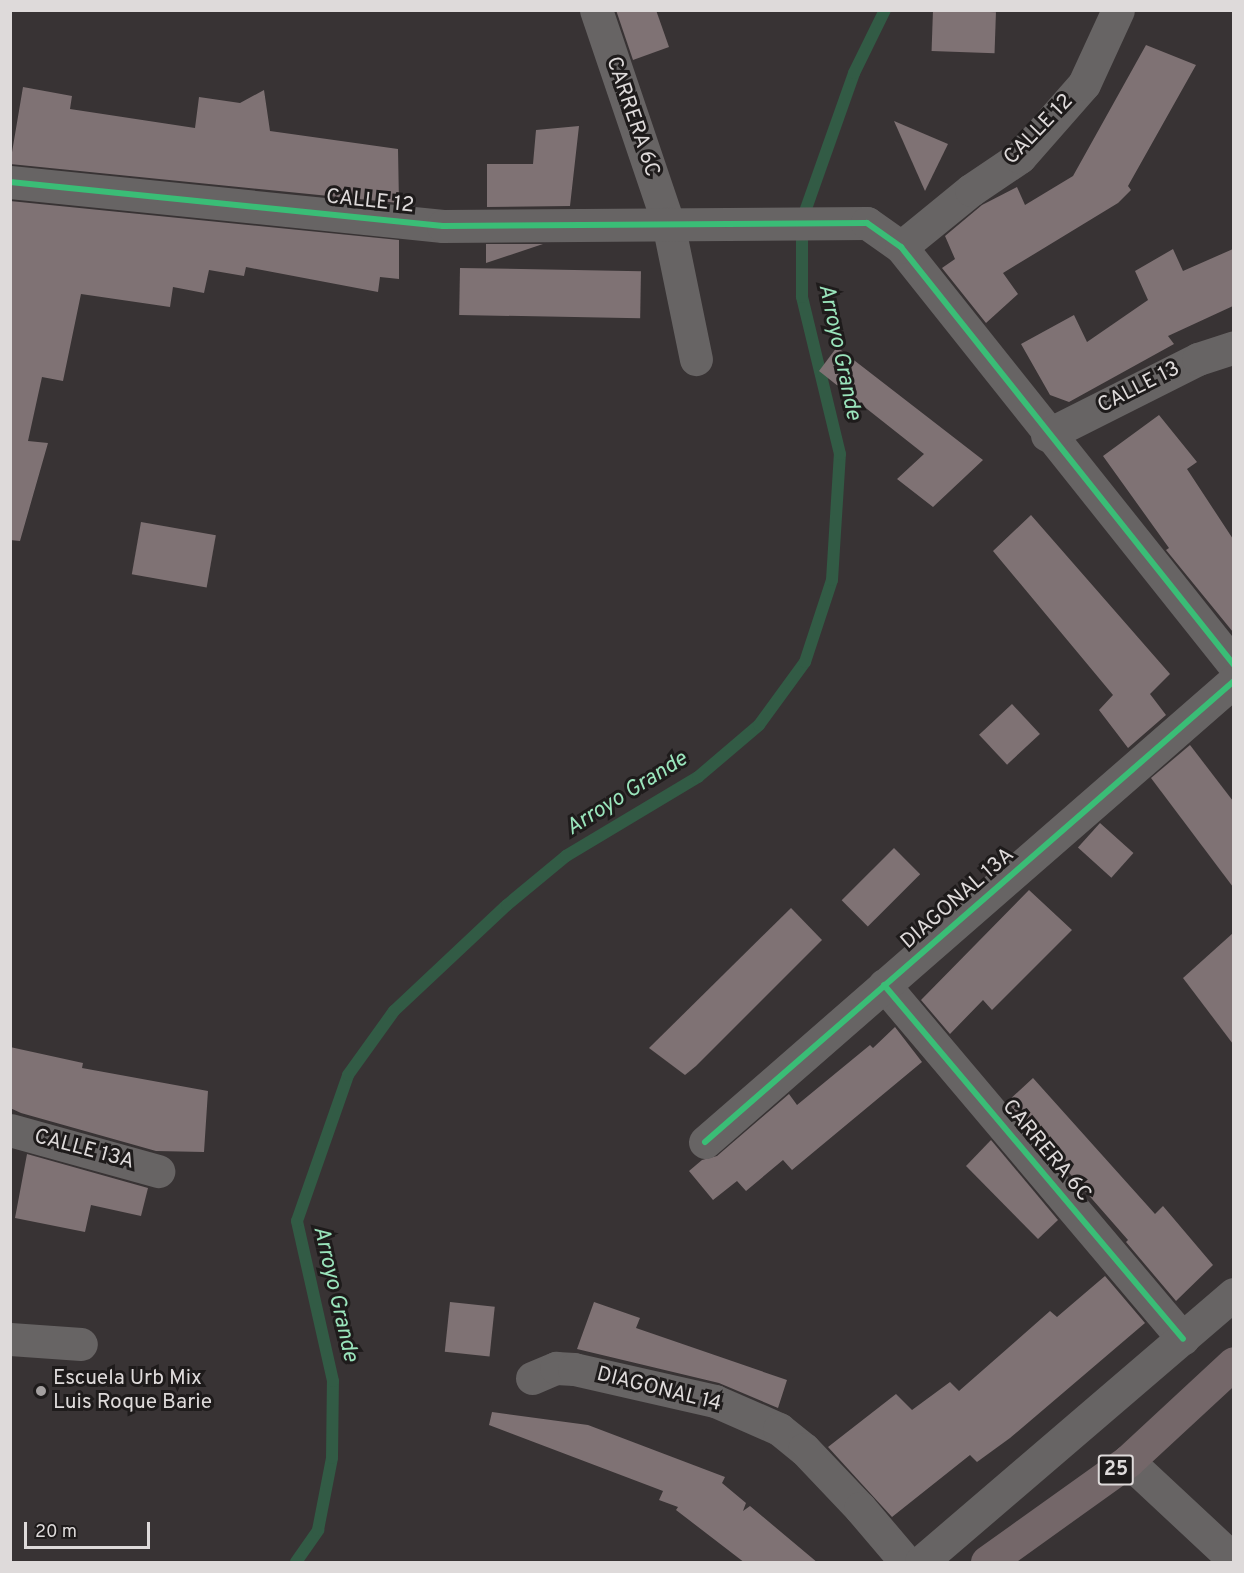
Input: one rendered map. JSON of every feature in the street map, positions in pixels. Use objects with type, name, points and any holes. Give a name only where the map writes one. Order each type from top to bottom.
[{"type":"highway","name":"25","points":[[987,1563],[1128,1461],[1233,1363]]},
{"type":"street","name":"CARRERA 6C","points":[[596,10],[669,223]]},
{"type":"street","name":"CALLE 12","points":[[10,182],[443,226],[867,223],[901,247],[971,190],[1020,157],[1084,84],[1118,10]]},
{"type":"street","points":[[669,223],[696,359]]},
{"type":"street","points":[[901,247],[1047,435],[1233,665]]},
{"type":"street","name":"CALLE 13","points":[[1047,435],[1198,359],[1233,347]]},
{"type":"street","name":"DIAGONAL 13A","points":[[705,1142],[1233,681]]},
{"type":"street","name":"CARRERA 6C","points":[[884,985],[1183,1339]]},
{"type":"street","name":"CALLE 13A","points":[[10,1130],[158,1171]]},
{"type":"street","points":[[921,1563],[1233,1294]]},
{"type":"street","points":[[10,1339],[81,1344]]},
{"type":"street","name":"DIAGONAL 14","points":[[532,1378],[556,1368],[574,1369],[715,1401],[779,1429],[804,1449],[860,1508],[906,1563]]},
{"type":"street","points":[[1128,1461],[1233,1560]]},
{"type":"building","points":[[616,10],[656,10],[669,47],[633,60]]},
{"type":"building","points":[[933,10],[996,12],[995,53],[932,51]]},
{"type":"building","points":[[1146,45],[1196,65],[1128,186],[1131,190],[1118,203],[1003,273],[1018,294],[986,323],[942,268],[955,259],[945,236],[982,205],[1017,187],[1025,205],[1073,176]]},
{"type":"building","points":[[23,87],[72,96],[70,109],[195,128],[199,97],[240,103],[264,90],[270,131],[398,149],[399,203],[10,164]]},
{"type":"building","points":[[894,121],[948,144],[925,191]]},
{"type":"building","points":[[579,126],[570,206],[487,207],[487,164],[533,164],[536,130]]},
{"type":"building","points":[[10,201],[399,240],[399,279],[380,277],[378,292],[246,267],[244,276],[209,270],[204,293],[173,287],[170,307],[81,294],[63,381],[42,377],[28,441],[48,443],[20,541],[10,540]]},
{"type":"building","points":[[486,244],[543,244],[486,263]]},
{"type":"building","points":[[1173,249],[1183,271],[1233,249],[1233,306],[1168,336],[1174,344],[1069,402],[1050,395],[1021,344],[1074,315],[1087,342],[1148,300],[1135,271]]},
{"type":"building","points":[[460,268],[641,271],[640,318],[459,315]]},
{"type":"building","points":[[837,347],[983,460],[933,507],[897,479],[924,454],[819,371]]},
{"type":"building","points":[[1159,415],[1197,462],[1187,469],[1233,539],[1233,632],[1166,550],[1169,548],[1103,456]]},
{"type":"building","points":[[1031,515],[1170,674],[1150,694],[1166,715],[1128,748],[1099,710],[1113,695],[993,551]]},
{"type":"building","points":[[141,522],[216,535],[207,587],[132,574]]},
{"type":"building","points":[[1012,704],[1040,734],[1007,765],[979,735]]},
{"type":"building","points":[[1190,745],[1233,801],[1233,887],[1151,778]]},
{"type":"building","points":[[1100,823],[1133,853],[1111,878],[1078,848]]},
{"type":"building","points":[[894,848],[920,874],[868,926],[842,900]]},
{"type":"building","points":[[1029,890],[1072,930],[992,1010],[983,1000],[950,1034],[921,1000]]},
{"type":"building","points":[[791,908],[822,940],[696,1066],[685,1075],[649,1048]]},
{"type":"building","points":[[1233,933],[1233,1044],[1183,978]]},
{"type":"building","points":[[895,1027],[922,1062],[792,1170],[783,1160],[746,1191],[737,1181],[713,1200],[689,1171],[702,1160],[717,1156],[789,1094],[797,1105],[870,1045],[873,1048]]},
{"type":"building","points":[[10,1047],[83,1063],[82,1068],[208,1091],[204,1152],[156,1151],[10,1108]]},
{"type":"building","points":[[1033,1078],[1155,1214],[1163,1206],[1213,1265],[1176,1301],[1126,1242],[1128,1240],[1007,1102]]},
{"type":"building","points":[[991,1140],[1058,1220],[1038,1239],[966,1166]]},
{"type":"building","points":[[27,1154],[148,1188],[141,1216],[91,1205],[85,1232],[15,1218]]},
{"type":"building","points":[[1105,1276],[1145,1323],[1010,1438],[977,1462],[970,1455],[892,1517],[828,1447],[896,1394],[912,1410],[950,1382],[959,1391],[1050,1311],[1057,1317]]},
{"type":"building","points":[[450,1302],[495,1307],[490,1356],[445,1352]]},
{"type":"building","points":[[594,1302],[640,1318],[636,1328],[787,1380],[778,1408],[719,1383],[577,1349]]},
{"type":"building","points":[[492,1412],[588,1425],[725,1477],[722,1483],[746,1503],[743,1511],[750,1506],[818,1563],[745,1563],[676,1510],[678,1507],[659,1500],[663,1491],[489,1425]]},
{"type":"waterway","name":"Arroyo Grande","points":[[296,1562],[318,1530],[332,1458],[333,1381],[297,1221],[348,1075],[394,1011],[507,905],[566,856],[698,777],[759,725],[805,662],[832,580],[840,454],[802,297],[802,220],[854,73],[885,10]]},
{"type":"cycle path","points":[[10,182],[443,226],[867,223],[901,247],[1234,665]]},
{"type":"cycle path","points":[[705,1142],[1234,681]]},
{"type":"cycle path","points":[[884,985],[1183,1339]]},
{"type":"place","name":"Escuela Urb Mix Luis Roque Barie","points":[[41,1391]]}]
